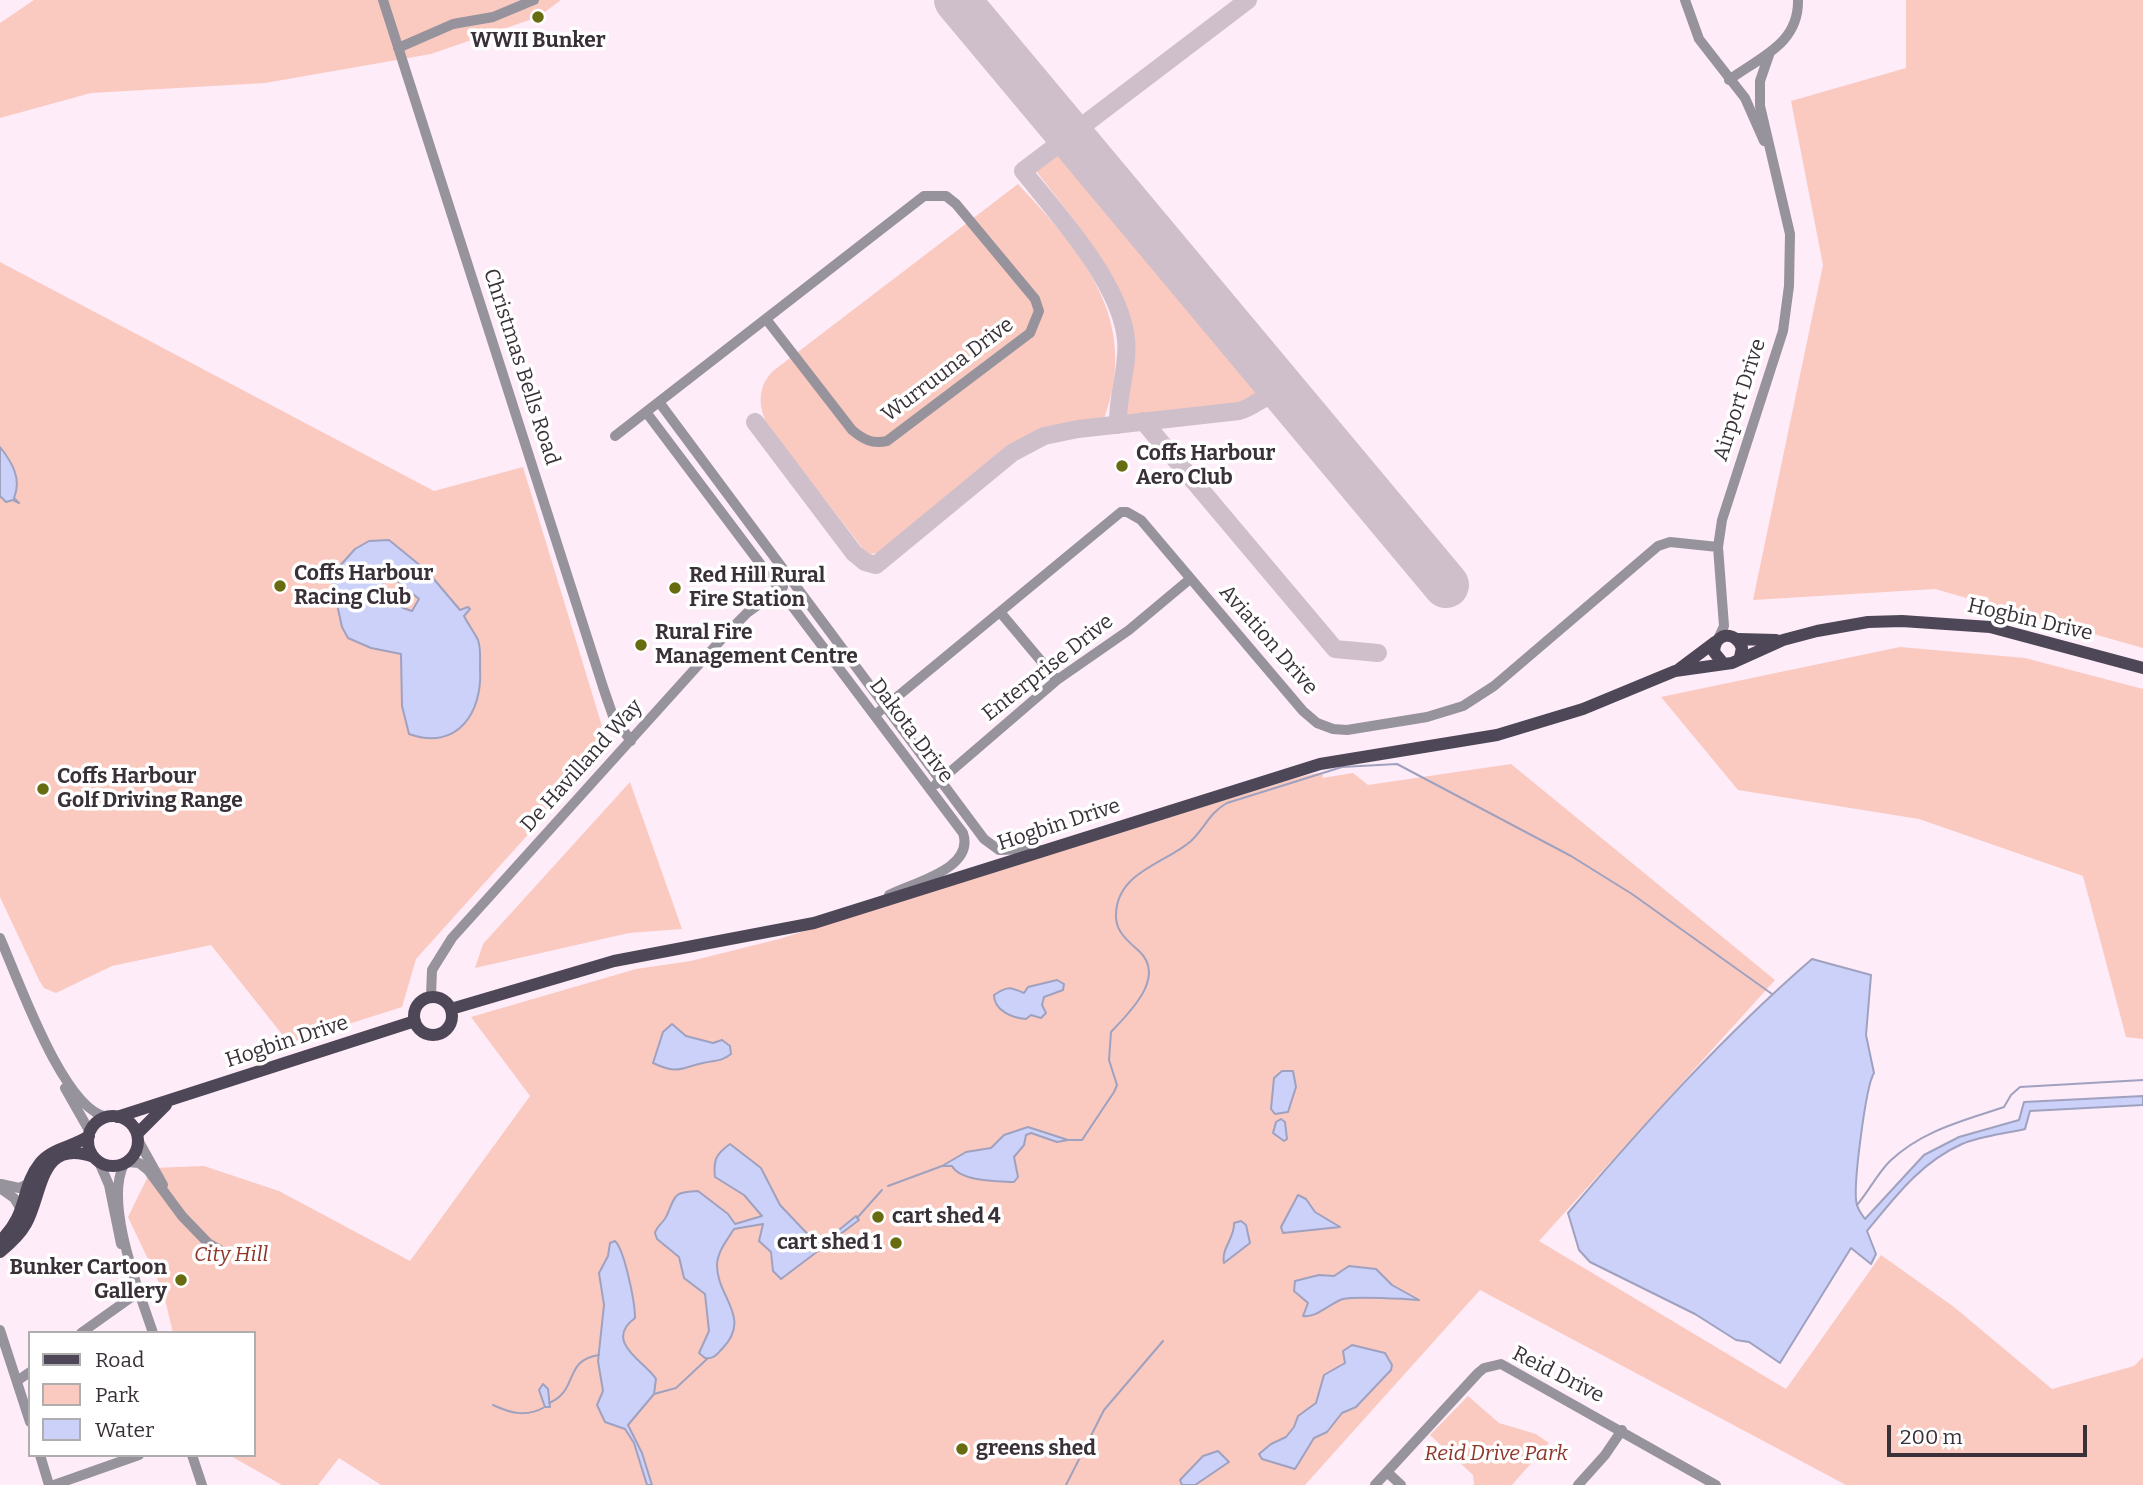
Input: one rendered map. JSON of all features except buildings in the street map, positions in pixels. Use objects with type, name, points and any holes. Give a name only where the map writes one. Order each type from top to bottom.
[{"type":"main road","name":"Hogbin Drive","points":[[1740,657],[1783,640],[1868,622],[1938,621],[1990,626],[2143,668]]},
{"type":"main road","points":[[1719,636],[1736,638],[1742,648],[1740,657],[1732,663],[1723,663],[1715,657],[1719,636]]},
{"type":"main road","name":"Hogbin Drive","points":[[1675,671],[1719,636]]},
{"type":"main road","name":"Hogbin Drive","points":[[1736,638],[1783,640]]},
{"type":"main road","name":"Hogbin Drive","points":[[451,1009],[614,961],[779,931],[867,907],[1320,764],[1497,735],[1583,709],[1675,671],[1723,663]]},
{"type":"main road","points":[[431,996],[446,1000],[451,1009],[451,1025],[442,1034],[423,1032],[415,1021],[416,1005],[431,996]]},
{"type":"main road","name":"Hogbin Drive","points":[[112,1117],[415,1021]]},
{"type":"main road","name":"Hogbin Drive","points":[[137,1137],[148,1120],[172,1100]]},
{"type":"main road","points":[[0,1241],[10,1231],[22,1211],[30,1183],[46,1157],[89,1134],[112,1117],[130,1123],[137,1137],[137,1149],[125,1163],[111,1166],[77,1153],[53,1163],[38,1182],[26,1224],[0,1252]]},
{"type":"main road","points":[[89,1134],[97,1160]]},
{"type":"street","name":"Christmas Bells Road","points":[[383,0],[612,716],[631,741]]},
{"type":"street","points":[[398,48],[453,24],[494,17],[534,0]]},
{"type":"street","name":"Airport Drive","points":[[1685,0],[1699,39],[1753,112],[1780,184]]},
{"type":"street","name":"Airport Drive","points":[[1719,636],[1718,547],[1723,520],[1783,331],[1789,286],[1790,234],[1760,106],[1760,81],[1770,52],[1792,31],[1798,18],[1798,0]]},
{"type":"street","points":[[1729,80],[1770,52]]},
{"type":"street","name":"Wurruuna Drive","points":[[615,436],[766,319],[924,197],[936,194],[956,204],[1035,299],[1039,311],[1030,333],[887,441],[876,443],[863,439],[852,430],[766,319]]},
{"type":"street","name":"Dakota Drive","points":[[659,402],[991,846],[1009,850],[1048,849]]},
{"type":"street","name":"Dakota Drive","points":[[646,412],[963,833],[965,847],[962,858],[953,866],[914,882],[867,907]]},
{"type":"street","name":"Aviation Drive","points":[[875,715],[1121,512],[1127,512],[1140,520],[1303,711],[1317,723],[1333,729],[1347,730],[1427,717],[1463,706],[1494,686],[1658,546],[1670,542],[1718,547]]},
{"type":"street","name":"Enterprise Drive","points":[[930,789],[1057,680],[1129,630],[1190,579]]},
{"type":"street","name":"De Havilland Way","points":[[431,996],[432,970],[445,946],[747,613],[791,581]]},
{"type":"street","points":[[1000,612],[1057,680]]},
{"type":"street","points":[[0,938],[64,1081],[67,1096],[89,1134]]},
{"type":"street","points":[[64,1081],[86,1108],[112,1117]]},
{"type":"street","points":[[137,1137],[159,1174],[168,1199]]},
{"type":"street","points":[[97,1160],[109,1185],[122,1247],[130,1259]]},
{"type":"street","points":[[152,1331],[130,1259],[118,1196],[119,1176],[125,1163],[144,1166],[168,1199],[208,1243],[220,1250]]},
{"type":"street","points":[[0,1186],[19,1188],[30,1183]]},
{"type":"street","points":[[0,1186],[14,1198],[22,1211]]},
{"type":"street","points":[[83,1331],[140,1291]]},
{"type":"street","points":[[0,1330],[28,1416]]},
{"type":"street","name":"Reid Drive","points":[[1375,1485],[1478,1373],[1490,1366],[1501,1364],[1716,1485]]},
{"type":"street","points":[[17,1381],[28,1373]]},
{"type":"street","points":[[1578,1485],[1605,1455],[1622,1430]]},
{"type":"street","points":[[41,1457],[51,1485],[133,1457]]},
{"type":"street","points":[[193,1457],[202,1485]]},
{"type":"street","points":[[1387,1472],[1401,1485]]},
{"type":"green space","points":[[34,0],[561,0],[538,17],[431,54],[265,83],[91,93],[0,118],[0,23]]},
{"type":"green space","points":[[1906,0],[2143,0],[2143,648],[1935,589],[1753,600],[1823,265],[1791,101],[1906,68]]},
{"type":"green space","points":[[1059,153],[1075,154],[1263,380],[1263,391],[1250,404],[1124,420],[1133,353],[1127,319],[1119,296],[1096,252],[1036,171]]},
{"type":"green space","points":[[1018,184],[1064,235],[1083,262],[1099,290],[1110,319],[1115,350],[1114,383],[1104,419],[1034,433],[1004,448],[884,553],[867,554],[768,426],[761,404],[764,384],[773,371]]},
{"type":"green space","name":"Coffs Harbour Racing Club","points":[[0,262],[434,491],[523,467],[602,726],[601,745],[587,769],[416,959],[402,1007],[289,1043],[211,945],[112,966],[56,993],[44,988],[39,980],[0,897]]},
{"type":"green space","points":[[1900,647],[2025,658],[2143,689],[2143,1039],[2126,1037],[2083,876],[1919,819],[1738,790],[1661,697]]},
{"type":"green space","name":"City Hill","points":[[1511,764],[1775,980],[1539,1241],[1786,1389],[1881,1255],[1954,1307],[2052,1389],[2134,1366],[2143,1357],[2143,1485],[1846,1485],[1480,1290],[1305,1485],[381,1485],[339,1458],[318,1485],[282,1485],[233,1457],[256,1457],[256,1331],[173,1331],[163,1291],[128,1217],[152,1168],[204,1166],[279,1191],[410,1261],[530,1096],[471,1017],[636,969],[691,961],[779,939],[1299,777],[1318,773],[1323,775],[1322,778],[1353,773],[1368,785]]},
{"type":"green space","points":[[630,782],[682,929],[629,933],[475,968],[483,944]]},
{"type":"green space","name":"Reid Drive Park","points":[[1468,1396],[1499,1423],[1536,1434],[1549,1443],[1512,1485],[1474,1485],[1473,1475],[1430,1435]]},
{"type":"water","points":[[0,447],[14,471],[17,484],[14,498],[19,503],[13,500],[6,502],[0,496]]},
{"type":"water","points":[[389,540],[427,571],[460,610],[468,607],[470,609],[464,616],[479,643],[480,654],[477,700],[464,724],[441,737],[426,738],[409,734],[402,706],[401,654],[371,648],[348,638],[342,627],[332,582],[338,568],[355,549],[369,541]],"holes":[[[390,575],[419,599],[412,611],[403,608],[382,585]]]},
{"type":"water","points":[[1812,959],[1871,975],[1866,1035],[1874,1073],[1864,1116],[1856,1196],[1858,1207],[1865,1219],[1924,1155],[1959,1137],[2019,1120],[2024,1102],[2143,1096],[2143,1105],[2030,1111],[2025,1129],[1969,1141],[1934,1160],[1921,1170],[1867,1231],[1876,1254],[1871,1264],[1851,1248],[1780,1363],[1749,1342],[1736,1340],[1695,1314],[1590,1262],[1579,1250],[1568,1213],[1686,1081],[1779,988]]},
{"type":"water","points":[[1057,980],[1064,984],[1063,990],[1044,997],[1042,1005],[1046,1013],[1041,1018],[1031,1015],[1026,1019],[1010,1015],[995,1001],[994,995],[1006,989],[1024,993],[1028,987]]},
{"type":"water","points":[[672,1024],[686,1036],[713,1043],[722,1040],[730,1046],[731,1054],[721,1060],[679,1069],[669,1069],[653,1063],[663,1032]]},
{"type":"water","points":[[1282,1071],[1293,1071],[1296,1087],[1288,1112],[1275,1114],[1271,1109],[1274,1078]]},
{"type":"water","points":[[1281,1119],[1285,1122],[1287,1139],[1284,1141],[1273,1133],[1276,1122]]},
{"type":"water","points":[[1028,1127],[1068,1140],[1057,1142],[1031,1133],[1026,1135],[1024,1145],[1014,1157],[1018,1177],[1014,1182],[971,1178],[952,1166],[942,1166],[966,1152],[991,1148],[1004,1135]]},
{"type":"water","points":[[730,1144],[761,1168],[780,1205],[817,1244],[828,1239],[856,1216],[859,1220],[781,1279],[773,1271],[771,1252],[759,1241],[763,1224],[734,1229],[721,1250],[717,1264],[718,1276],[734,1317],[734,1327],[731,1338],[722,1349],[713,1357],[705,1358],[699,1353],[709,1331],[705,1294],[684,1278],[679,1257],[657,1239],[655,1233],[666,1218],[674,1198],[684,1192],[698,1191],[728,1214],[735,1224],[762,1216],[744,1195],[715,1177],[716,1158]]},
{"type":"water","points":[[1298,1195],[1306,1199],[1315,1212],[1340,1227],[1283,1233],[1281,1227]]},
{"type":"water","points":[[1241,1221],[1246,1225],[1250,1243],[1224,1263],[1224,1253],[1234,1223]]},
{"type":"water","points":[[615,1241],[625,1264],[635,1310],[635,1318],[626,1327],[623,1335],[625,1344],[656,1379],[654,1394],[628,1425],[642,1453],[652,1485],[647,1485],[634,1443],[625,1429],[605,1422],[597,1405],[603,1391],[598,1361],[604,1305],[599,1273],[608,1256],[610,1243]]},
{"type":"water","points":[[1349,1266],[1376,1269],[1392,1285],[1419,1300],[1349,1298],[1313,1315],[1303,1316],[1308,1303],[1294,1291],[1295,1281],[1319,1275],[1334,1276]]},
{"type":"water","points":[[1352,1345],[1385,1353],[1392,1365],[1391,1370],[1356,1407],[1342,1413],[1327,1432],[1314,1438],[1295,1469],[1262,1459],[1259,1454],[1286,1437],[1298,1416],[1316,1403],[1324,1375],[1345,1363],[1343,1351]]},
{"type":"water","points":[[543,1384],[548,1389],[550,1407],[545,1407],[539,1390]]},
{"type":"water","points":[[1218,1451],[1229,1462],[1195,1485],[1182,1485],[1180,1480],[1203,1456]]},
{"type":"waterway","points":[[1068,1140],[1082,1140],[1114,1092],[1117,1085],[1109,1060],[1111,1032],[1135,1005],[1147,983],[1147,961],[1118,927],[1118,902],[1124,889],[1143,871],[1191,841],[1216,811],[1227,803],[1342,767],[1397,764],[1571,856],[1632,894],[1772,994]]},
{"type":"waterway","points":[[1857,1205],[1885,1166],[1903,1150],[1944,1128],[2004,1107],[2020,1087],[2143,1080]]},
{"type":"waterway","points":[[888,1186],[942,1166]]},
{"type":"waterway","points":[[857,1218],[882,1190]]},
{"type":"waterway","points":[[1066,1485],[1104,1410],[1163,1341]]},
{"type":"waterway","points":[[549,1403],[564,1391],[580,1363],[599,1355]]},
{"type":"waterway","points":[[654,1394],[676,1388],[707,1359]]},
{"type":"waterway","points":[[493,1405],[519,1413],[545,1407]]},
{"type":"taxiway","points":[[1118,425],[1126,349],[1121,317],[1100,272],[1023,171],[1248,0]]},
{"type":"taxiway","points":[[1058,120],[1072,127],[1085,123]]},
{"type":"taxiway","points":[[1056,146],[1070,143],[1083,150]]},
{"type":"taxiway","points":[[1265,397],[1271,385],[1269,373]]},
{"type":"taxiway","points":[[755,422],[854,553],[865,562],[876,565],[1012,453],[1044,436],[1078,429],[1239,411],[1274,394],[1288,396]]},
{"type":"taxiway","points":[[1143,421],[1335,649],[1378,653]]},
{"type":"runway","points":[[957,0],[1446,585]]},
{"type":"place","name":"WWII Bunker","points":[[538,17]]},
{"type":"place","name":"Coffs Harbour Aero Club","points":[[1122,466]]},
{"type":"place","name":"Coffs Harbour Racing Club","points":[[280,586]]},
{"type":"place","name":"Red Hill Rural Fire Station","points":[[675,588]]},
{"type":"place","name":"Rural Fire Management Centre","points":[[641,645]]},
{"type":"place","name":"Coffs Harbour Golf Driving Range","points":[[43,789]]},
{"type":"place","name":"cart shed 4","points":[[878,1217]]},
{"type":"place","name":"cart shed 1","points":[[896,1243]]},
{"type":"place","name":"Bunker Cartoon Gallery","points":[[181,1280]]},
{"type":"place","name":"greens shed","points":[[962,1449]]}]
